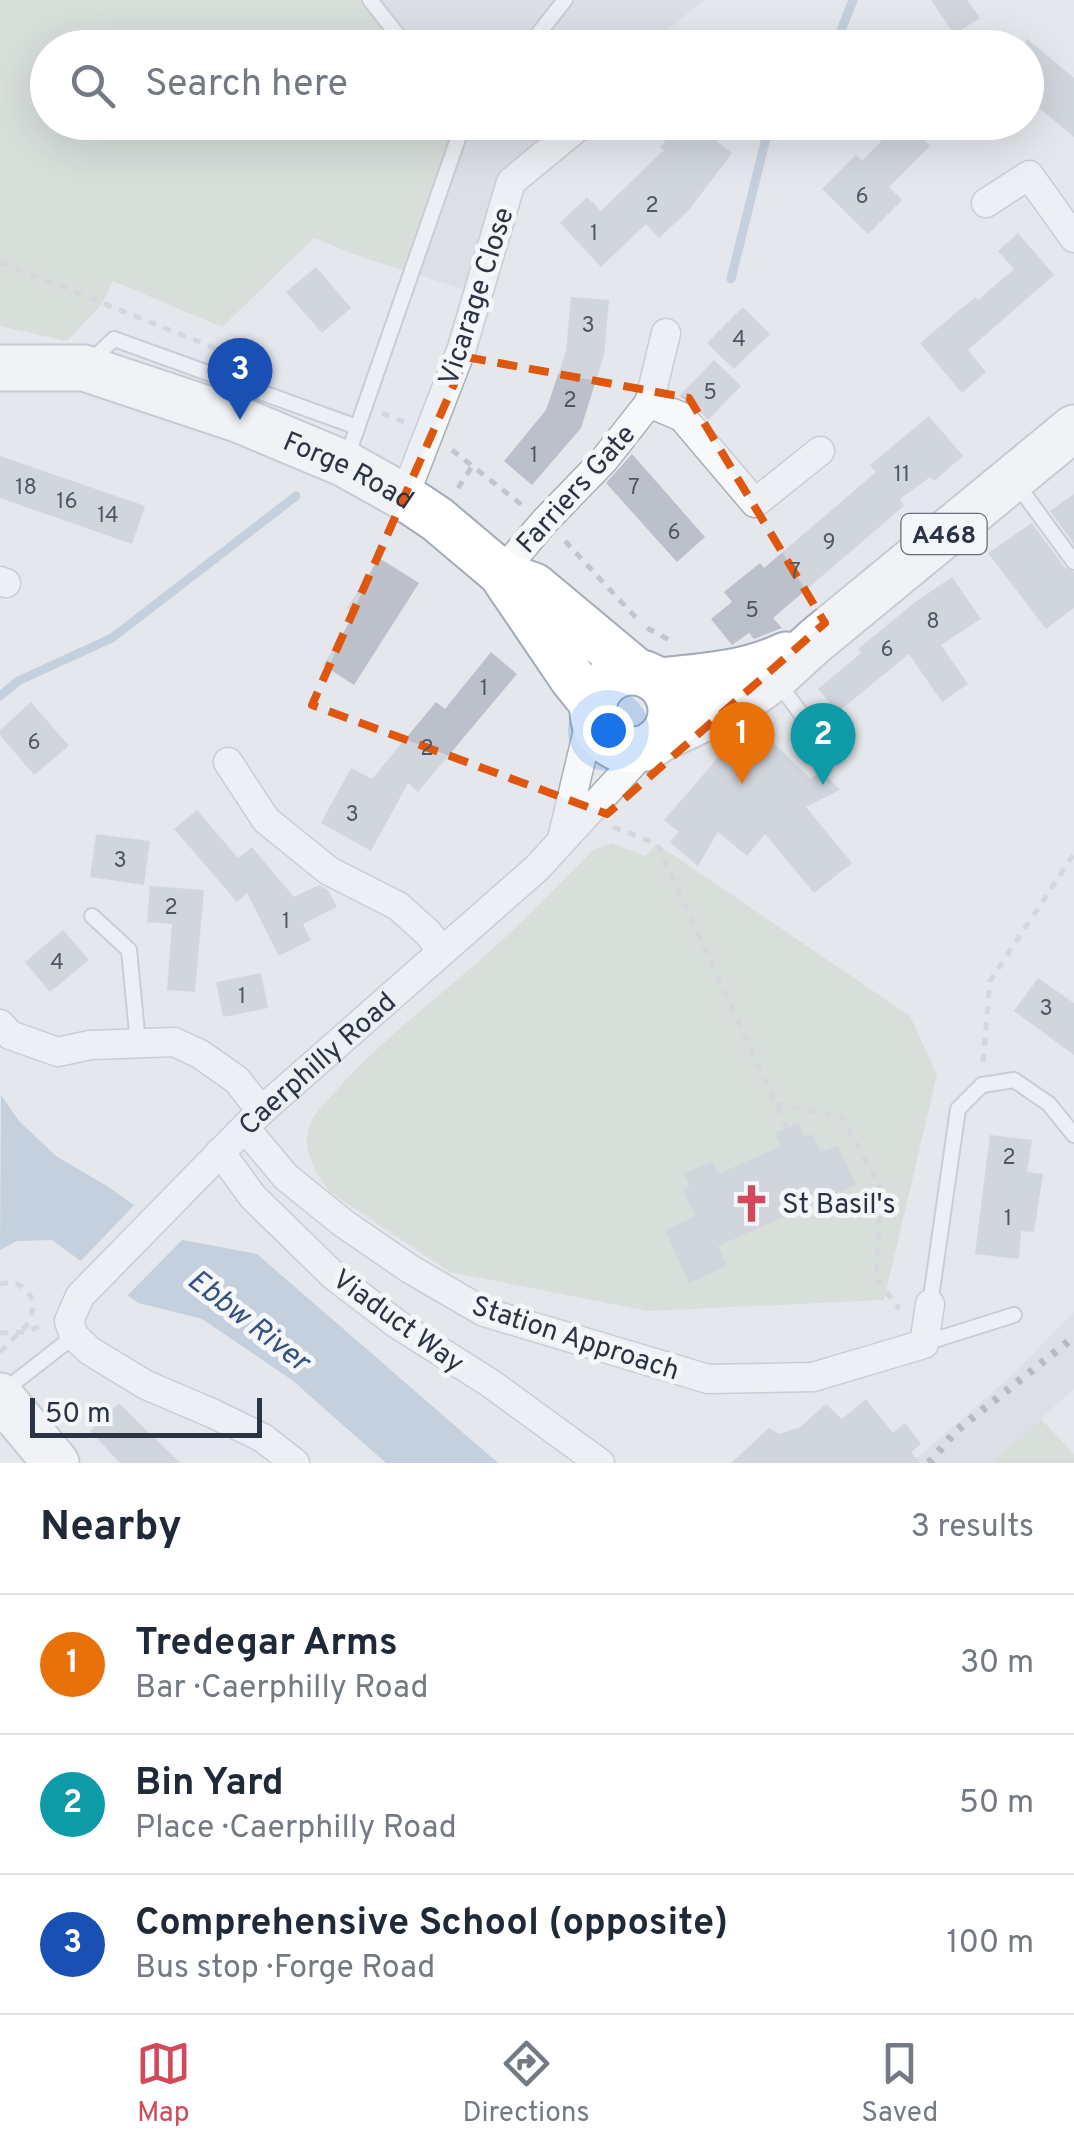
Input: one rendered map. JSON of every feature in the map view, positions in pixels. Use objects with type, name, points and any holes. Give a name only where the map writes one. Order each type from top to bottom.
[{"type":"main road","name":"Forge Road","points":[[0,340],[240,420],[351,445],[404,497],[501,574],[573,680],[594,704]]},
{"type":"main road","name":"Forge Road","points":[[0,368],[73,367]]},
{"type":"main road","name":"Caerphilly Road","points":[[653,744],[745,699],[768,672],[815,641],[1074,428]]},
{"type":"main road","name":"Forge Road","points":[[501,574],[534,586],[648,677]]},
{"type":"main road","points":[[648,677],[667,692],[670,724],[653,744],[632,750],[618,748],[607,741],[594,719],[598,692],[610,679],[622,673],[648,677],[768,672]]},
{"type":"main road","points":[[12,1386],[45,1450]]},
{"type":"street","name":"Vicarage Close","points":[[404,497],[462,348],[511,182],[562,140]]},
{"type":"street","points":[[986,203],[1029,175],[1074,238]]},
{"type":"street","name":"Farriers Gate","points":[[501,574],[604,460],[649,403],[666,334]]},
{"type":"street","name":"Farriers Gate","points":[[649,403],[682,417],[755,503],[820,451]]},
{"type":"street","points":[[562,840],[594,704]]},
{"type":"street","name":"Caerphilly Road","points":[[74,1336],[69,1322],[80,1296],[210,1162],[253,1119],[536,868],[653,744]]},
{"type":"street","points":[[228,762],[266,820],[329,871],[398,906],[442,950]]},
{"type":"street","name":"Station Approach","points":[[0,1024],[10,1035],[58,1052],[90,1045],[174,1042],[200,1054],[237,1080],[253,1119],[286,1177],[410,1269],[484,1312],[708,1380],[813,1377],[924,1344]]},
{"type":"street","name":"Viaduct Way","points":[[210,1162],[253,1197],[334,1276],[397,1324],[490,1384],[600,1463]]},
{"type":"street","points":[[924,1344],[930,1304]]},
{"type":"street","points":[[74,1336],[90,1351],[146,1385],[262,1438],[295,1463]]},
{"type":"lane","points":[[370,0],[394,30]]},
{"type":"lane","points":[[541,30],[565,0]]},
{"type":"lane","points":[[351,445],[452,140]]},
{"type":"lane","points":[[1012,478],[1074,562]]},
{"type":"lane","points":[[768,672],[824,744]]},
{"type":"lane","points":[[92,916],[129,950],[138,1043]]},
{"type":"lane","points":[[930,1304],[958,1108],[982,1085],[1014,1080],[1049,1104],[1074,1135]]},
{"type":"lane","points":[[924,1344],[1014,1314]]},
{"type":"lane","points":[[0,1385],[12,1386],[74,1336]]},
{"type":"path","points":[[451,498],[473,465]]},
{"type":"path","points":[[562,840],[610,826],[656,844],[787,1128]]},
{"type":"path","points":[[982,1085],[990,981],[1074,854]]},
{"type":"path","points":[[776,1104],[842,1117],[880,1189],[876,1278],[924,1344]]},
{"type":"path","points":[[0,1284],[13,1282],[22,1287],[34,1303],[26,1326],[0,1352]]},
{"type":"path","points":[[0,1333],[26,1332],[42,1326]]},
{"type":"highlighted area","points":[[466,357],[689,398],[825,623],[607,814],[312,705]]},
{"type":"shaded area","points":[[0,0],[704,0],[668,30],[30,30],[30,140],[541,140],[499,177],[466,290],[314,238],[222,327],[0,233]]},
{"type":"shaded area","points":[[1074,1312],[1074,1389],[992,1463],[911,1463],[1009,1378]]},
{"type":"green space","points":[[0,0],[370,0],[394,30],[30,30],[30,140],[458,140],[411,271],[314,238],[222,327],[113,281],[102,304],[67,341],[0,326]]},
{"type":"green space","points":[[612,843],[645,856],[657,844],[910,1016],[937,1075],[884,1300],[648,1311],[450,1272],[331,1193],[316,1171],[307,1139],[310,1125],[323,1105],[373,1053],[500,942],[593,850]]},
{"type":"green space","points":[[1041,1419],[1074,1454],[1074,1463],[992,1463]]},
{"type":"water","name":"Ebbw River","points":[[1,1095],[19,1121],[56,1156],[107,1186],[183,1240],[257,1254],[498,1463],[386,1463],[292,1380],[202,1319],[138,1303],[52,1240],[17,1241],[0,1250]]},
{"type":"pier","points":[[137,1202],[186,1236],[124,1299],[77,1265]]},
{"type":"building","points":[[931,0],[967,0],[980,18],[960,30],[951,30]]},
{"type":"building","points":[[1044,53],[1074,78],[1074,137],[1044,112]]},
{"type":"building","points":[[666,140],[714,140],[732,153],[689,210],[659,238],[646,224],[601,267],[560,223],[587,197],[601,211],[664,150],[660,148]]},
{"type":"building","points":[[882,140],[924,140],[930,146],[889,187],[902,200],[868,234],[822,189],[856,155],[862,161]]},
{"type":"building","points":[[1018,233],[1054,275],[968,350],[986,372],[962,393],[920,343],[1014,269],[998,251]]},
{"type":"building","points":[[316,267],[351,308],[322,333],[286,292]]},
{"type":"building","points":[[571,297],[609,300],[604,355],[581,428],[532,485],[504,461],[546,410],[566,351]]},
{"type":"building","points":[[743,307],[770,334],[734,369],[707,343]]},
{"type":"building","points":[[714,360],[741,386],[708,420],[695,405],[679,396]]},
{"type":"building","points":[[929,416],[963,456],[934,481],[930,477],[900,499],[904,506],[773,618],[782,628],[754,639],[749,633],[732,645],[711,619],[732,602],[724,592],[760,563],[764,568],[876,472],[870,465]]},
{"type":"building","points":[[632,454],[705,537],[677,562],[606,483]]},
{"type":"building","points":[[0,456],[145,506],[132,544],[0,498]]},
{"type":"building","points":[[1074,494],[1074,544],[1050,511]]},
{"type":"building","points":[[1032,523],[1065,568],[1074,572],[1074,608],[1046,629],[988,553]]},
{"type":"building","points":[[379,558],[419,583],[354,685],[323,665],[355,613],[347,608]]},
{"type":"building","points":[[952,577],[981,619],[941,645],[968,684],[942,702],[909,654],[838,712],[818,689],[861,653],[858,649]]},
{"type":"building","points":[[491,652],[517,674],[418,792],[408,783],[371,851],[321,823],[351,768],[372,779],[436,702],[445,709]]},
{"type":"building","points":[[31,702],[69,746],[34,775],[0,735],[0,730]]},
{"type":"building","points":[[754,724],[810,778],[823,772],[840,790],[806,807],[852,863],[814,893],[765,834],[747,856],[718,832],[698,866],[670,842],[679,832],[664,820],[744,728]]},
{"type":"building","points":[[197,810],[238,858],[252,847],[294,897],[319,885],[328,890],[337,907],[303,924],[311,940],[279,956],[247,893],[237,902],[174,829]]},
{"type":"building","points":[[96,834],[150,841],[144,885],[90,877]]},
{"type":"building","points":[[150,886],[204,890],[195,992],[167,990],[172,924],[147,922]]},
{"type":"building","points":[[63,930],[89,960],[50,992],[25,962]]},
{"type":"building","points":[[261,973],[268,1008],[223,1017],[216,982]]},
{"type":"building","points":[[1038,978],[1074,1003],[1074,1055],[1014,1011]]},
{"type":"building","name":"St Basil's","points":[[799,1123],[805,1137],[813,1134],[821,1152],[838,1145],[856,1185],[718,1246],[727,1266],[689,1283],[665,1230],[695,1216],[682,1189],[690,1186],[684,1174],[712,1161],[718,1174],[781,1146],[775,1133]]},
{"type":"building","points":[[990,1135],[1032,1140],[1027,1172],[1043,1174],[1034,1232],[1021,1231],[1019,1259],[975,1254]]},
{"type":"building","points":[[866,1399],[893,1433],[905,1423],[921,1444],[911,1452],[920,1463],[731,1463],[769,1428],[779,1434],[800,1427],[826,1404],[842,1419]]},
{"type":"building","points":[[119,1403],[180,1463],[120,1463],[90,1431]]},
{"type":"waterway","points":[[841,30],[853,0]]},
{"type":"waterway","points":[[731,279],[766,140]]},
{"type":"waterway","points":[[0,696],[18,681],[112,638],[296,496]]},
{"type":"railway","points":[[929,1463],[956,1431],[1074,1337]]},
{"type":"place","name":"Comprehensive School (opposite)","points":[[240,420]]},
{"type":"place","name":"Tredegar Arms","points":[[742,784]]},
{"type":"place","name":"Bin Yard","points":[[823,785]]},
{"type":"place","name":"St Basil's","points":[[752,1203]]}]
